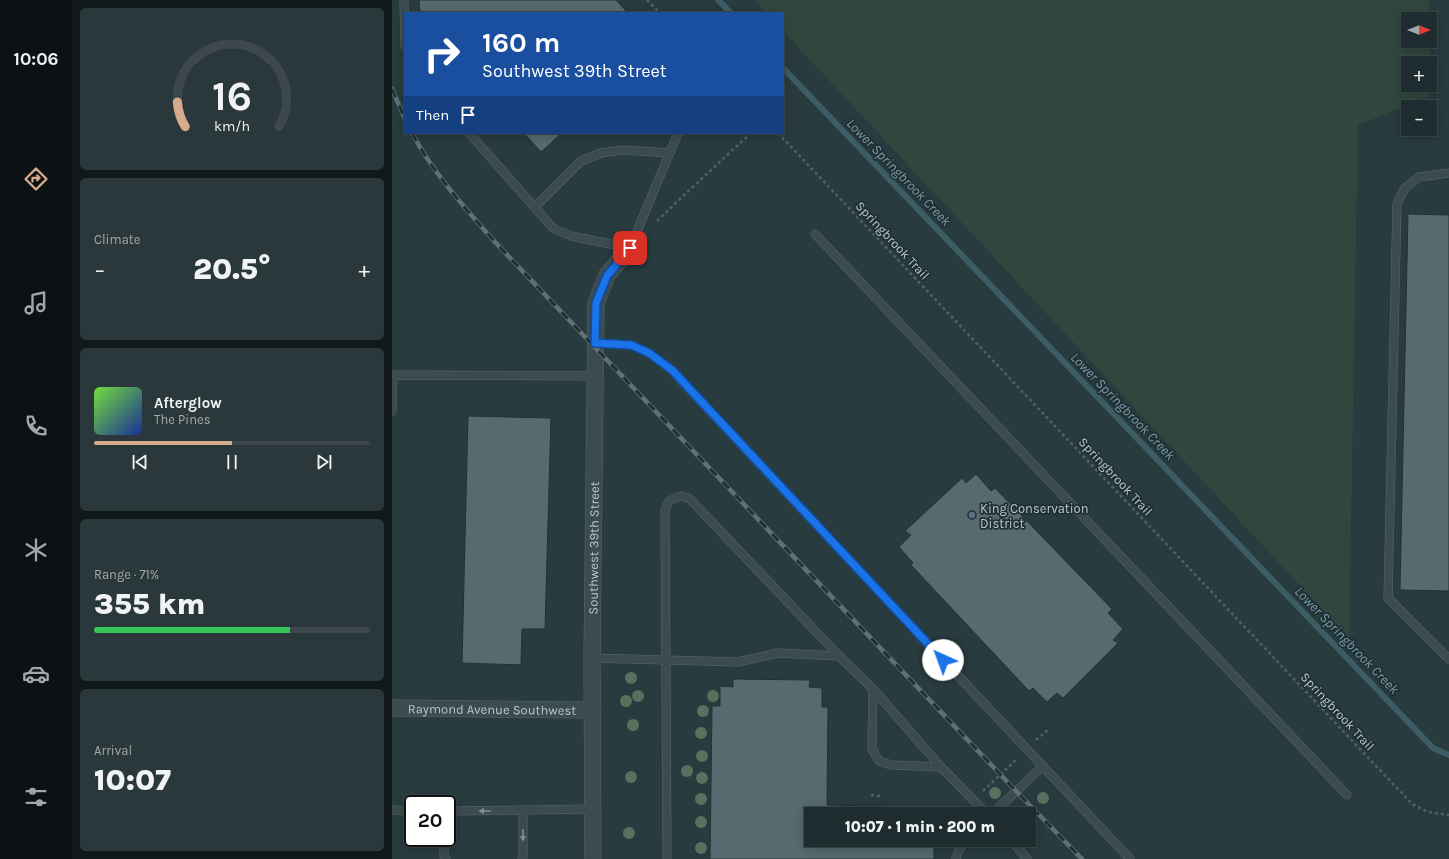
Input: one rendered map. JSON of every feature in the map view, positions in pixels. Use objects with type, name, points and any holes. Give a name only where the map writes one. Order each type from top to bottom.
[{"type":"street","name":"Southwest 39th Street","points":[[593,859],[592,658],[596,303],[607,276],[630,248]]},
{"type":"street","name":"Raymond Avenue Southwest","points":[[392,708],[593,710]]},
{"type":"lane","points":[[404,0],[404,12]]},
{"type":"lane","points":[[470,134],[553,228],[571,236],[630,248],[678,134]]},
{"type":"lane","points":[[535,207],[581,161],[601,153],[623,150],[670,152]]},
{"type":"lane","points":[[1449,173],[1419,178],[1405,188],[1397,204],[1388,598],[1449,659]]},
{"type":"lane","points":[[815,234],[1347,795]]},
{"type":"lane","points":[[595,343],[631,345],[649,353],[672,370],[1130,859]]},
{"type":"lane","points":[[392,411],[393,375],[595,376]]},
{"type":"lane","points":[[667,859],[664,510],[669,501],[680,496],[689,498],[839,656],[873,689],[979,807]]},
{"type":"lane","points":[[592,658],[738,662],[778,653],[839,656]]},
{"type":"lane","points":[[873,689],[872,749],[879,761],[891,765],[942,767]]},
{"type":"lane","points":[[999,807],[1042,766]]},
{"type":"lane","points":[[456,811],[592,809]]},
{"type":"lane","points":[[392,810],[404,811]]},
{"type":"lane","points":[[522,859],[523,811]]},
{"type":"lane","points":[[444,847],[444,857],[446,859]]},
{"type":"lane","points":[[956,859],[961,847]]},
{"type":"lane","points":[[1017,847],[1027,859]]},
{"type":"path","points":[[647,0],[659,12]]},
{"type":"path","points":[[657,222],[751,134]]},
{"type":"path","name":"Springbrook Trail","points":[[779,134],[1412,804],[1428,812],[1449,815]]},
{"type":"path","points":[[1035,742],[1048,730]]},
{"type":"path","points":[[982,793],[1017,759]]},
{"type":"path","points":[[871,795],[880,796]]},
{"type":"green space","points":[[754,0],[1429,0],[1429,12],[1401,12],[1401,48],[1430,48],[1430,56],[1401,56],[1401,92],[1430,92],[1430,96],[1420,100],[1401,100],[1401,108],[1358,125],[1349,638],[784,32],[784,12],[765,12]]},
{"type":"building","points":[[419,0],[616,0],[627,12],[420,12]]},
{"type":"building","points":[[525,134],[561,134],[541,152]]},
{"type":"building","points":[[1408,214],[1449,215],[1449,591],[1400,590]]},
{"type":"building","points":[[468,416],[551,418],[545,629],[522,629],[521,665],[462,663]]},
{"type":"building","points":[[976,474],[991,491],[995,488],[1112,609],[1108,613],[1123,629],[1113,640],[1118,643],[1063,698],[1057,693],[1047,702],[1033,688],[1029,691],[911,565],[913,563],[899,547],[911,535],[905,531],[962,478],[966,483]]},
{"type":"building","points":[[733,679],[810,680],[809,687],[822,688],[822,707],[828,707],[827,805],[909,807],[804,807],[804,847],[934,847],[934,859],[710,859],[712,706],[720,706],[720,686],[733,687]]},
{"type":"waterway","name":"Lower Springbrook Creek","points":[[718,0],[730,12]]},
{"type":"waterway","name":"Lower Springbrook Creek","points":[[784,69],[1433,748],[1449,755]]},
{"type":"railway","points":[[392,89],[404,117]]},
{"type":"railway","points":[[413,134],[439,176],[494,241],[1082,859]]},
{"type":"place","name":"King Conservation District","points":[[972,515]]},
{"type":"route","points":[[630,248],[607,276],[596,303],[595,343],[631,345],[649,353],[672,370],[943,660]]}]
